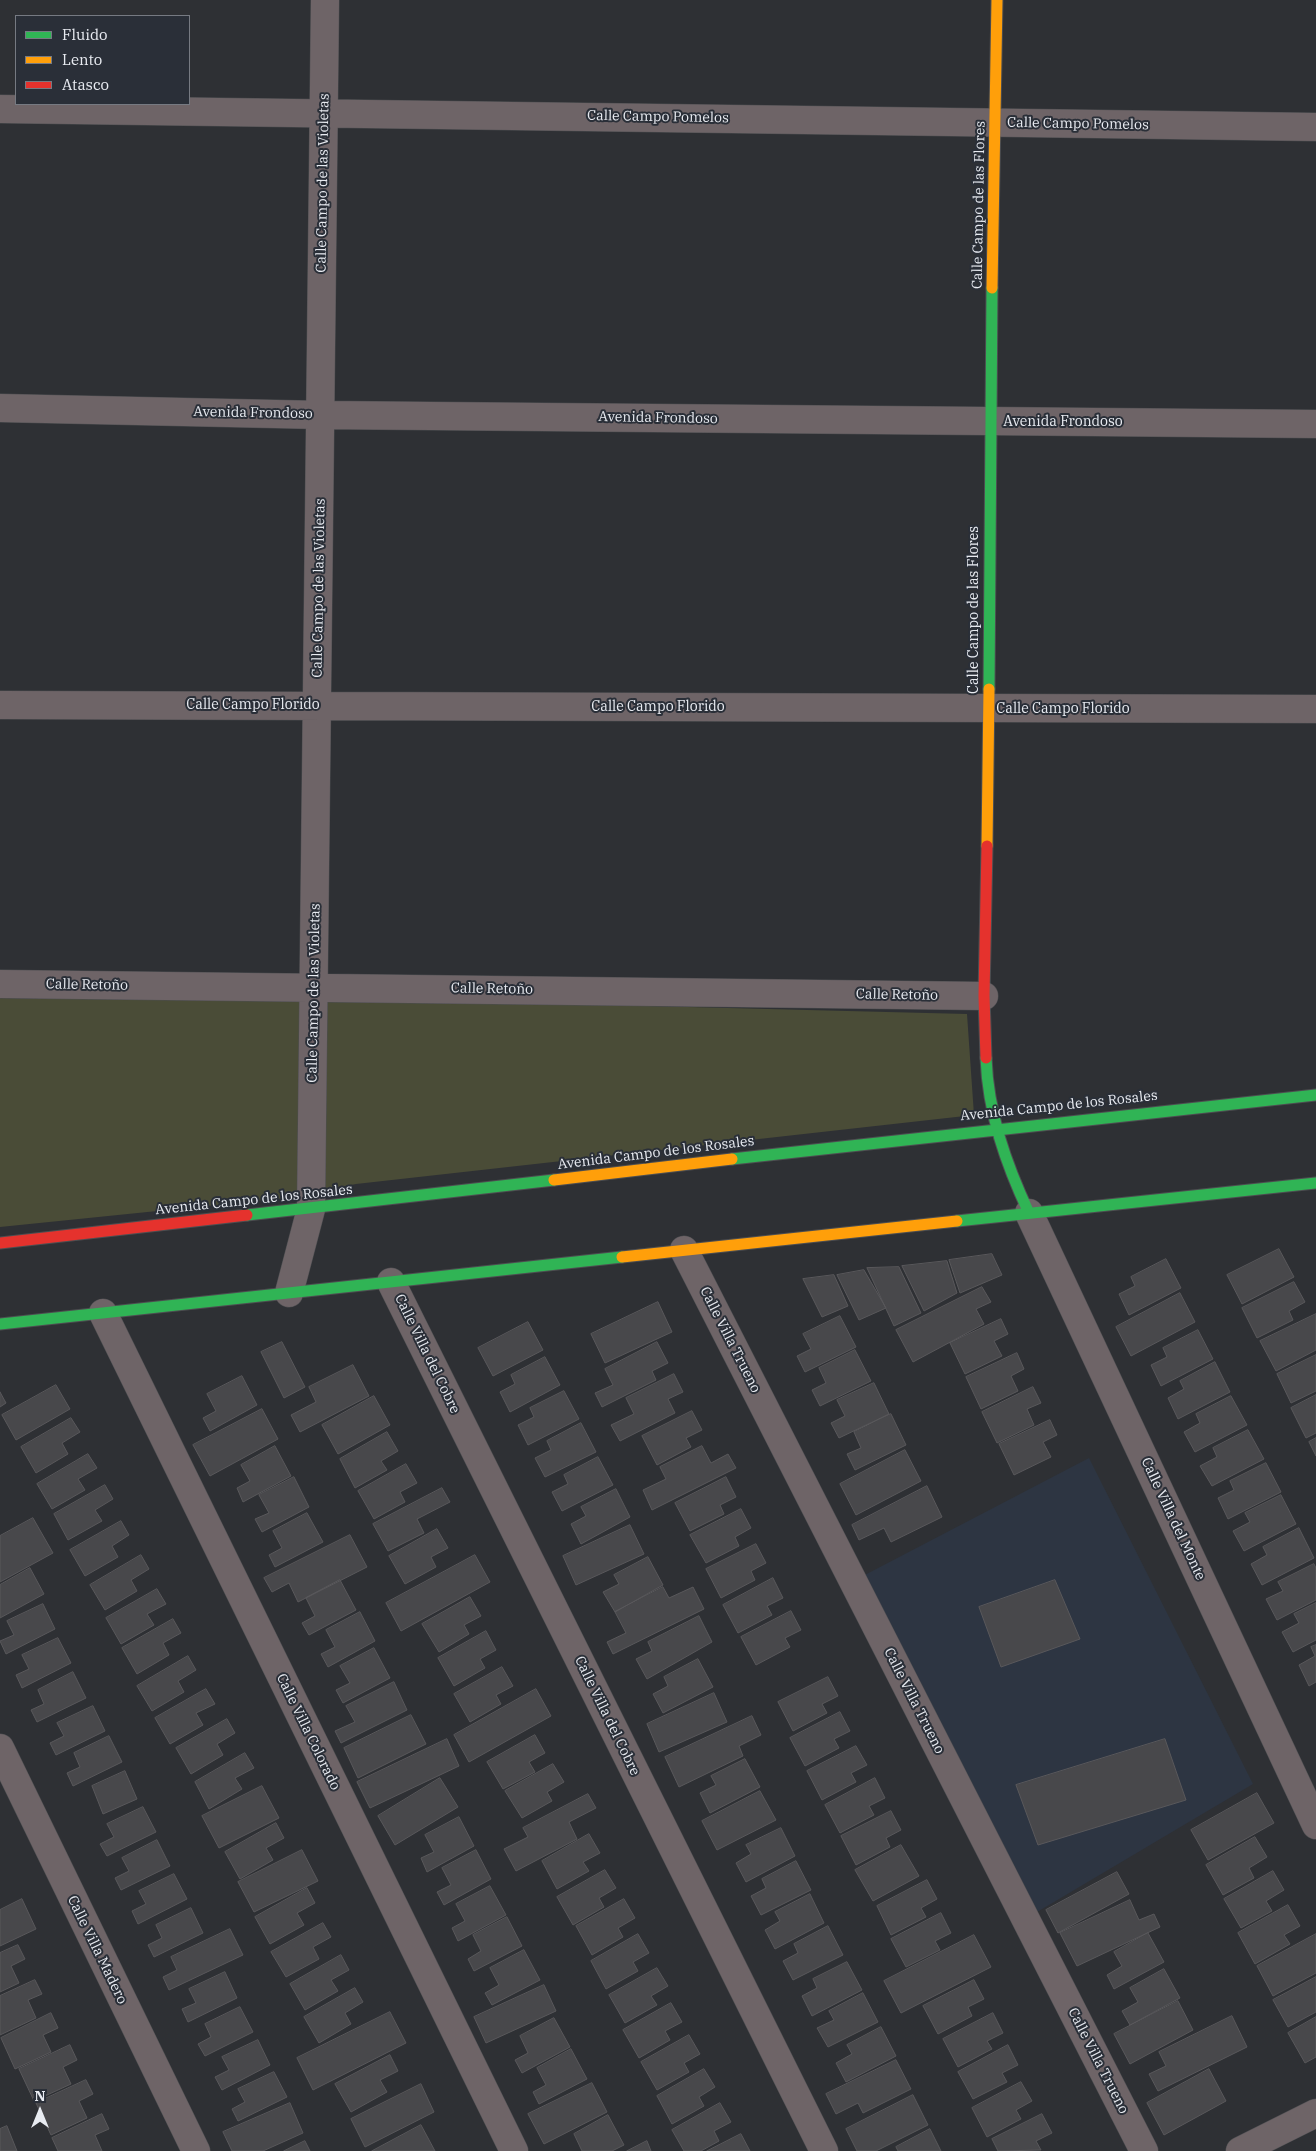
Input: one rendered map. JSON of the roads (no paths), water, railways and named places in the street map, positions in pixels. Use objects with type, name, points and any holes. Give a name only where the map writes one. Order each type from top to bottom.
[{"type":"street","name":"Calle Campo de las Violetas","points":[[289,1293],[311,1209],[325,0]]},
{"type":"street","name":"Calle Campo de las Flores","points":[[997,0],[989,422],[989,709],[984,996],[987,1075],[996,1127],[1010,1172],[1030,1213]]},
{"type":"street","name":"Calle Campo Pomelos","points":[[0,108],[1316,127]]},
{"type":"street","name":"Avenida Frondoso","points":[[0,408],[321,415],[1316,424]]},
{"type":"street","name":"Calle Campo Florido","points":[[0,705],[1316,709]]},
{"type":"street","name":"Calle Retoño","points":[[0,984],[984,996]]},
{"type":"street","name":"Avenida Campo de los Rosales","points":[[0,1243],[311,1209],[996,1127],[1316,1095]]},
{"type":"street","points":[[0,1324],[1316,1182]]},
{"type":"street","name":"Calle Villa del Monte","points":[[1030,1213],[1316,1824]]},
{"type":"street","name":"Calle Villa Trueno","points":[[684,1250],[1144,2151]]},
{"type":"street","name":"Calle Villa del Cobre","points":[[391,1282],[824,2151]]},
{"type":"street","name":"Calle Villa Colorado","points":[[103,1313],[514,2151]]},
{"type":"street","name":"Calle Villa Madero","points":[[0,1748],[196,2151]]},
{"type":"street","points":[[1240,2151],[1316,2113]]}]
